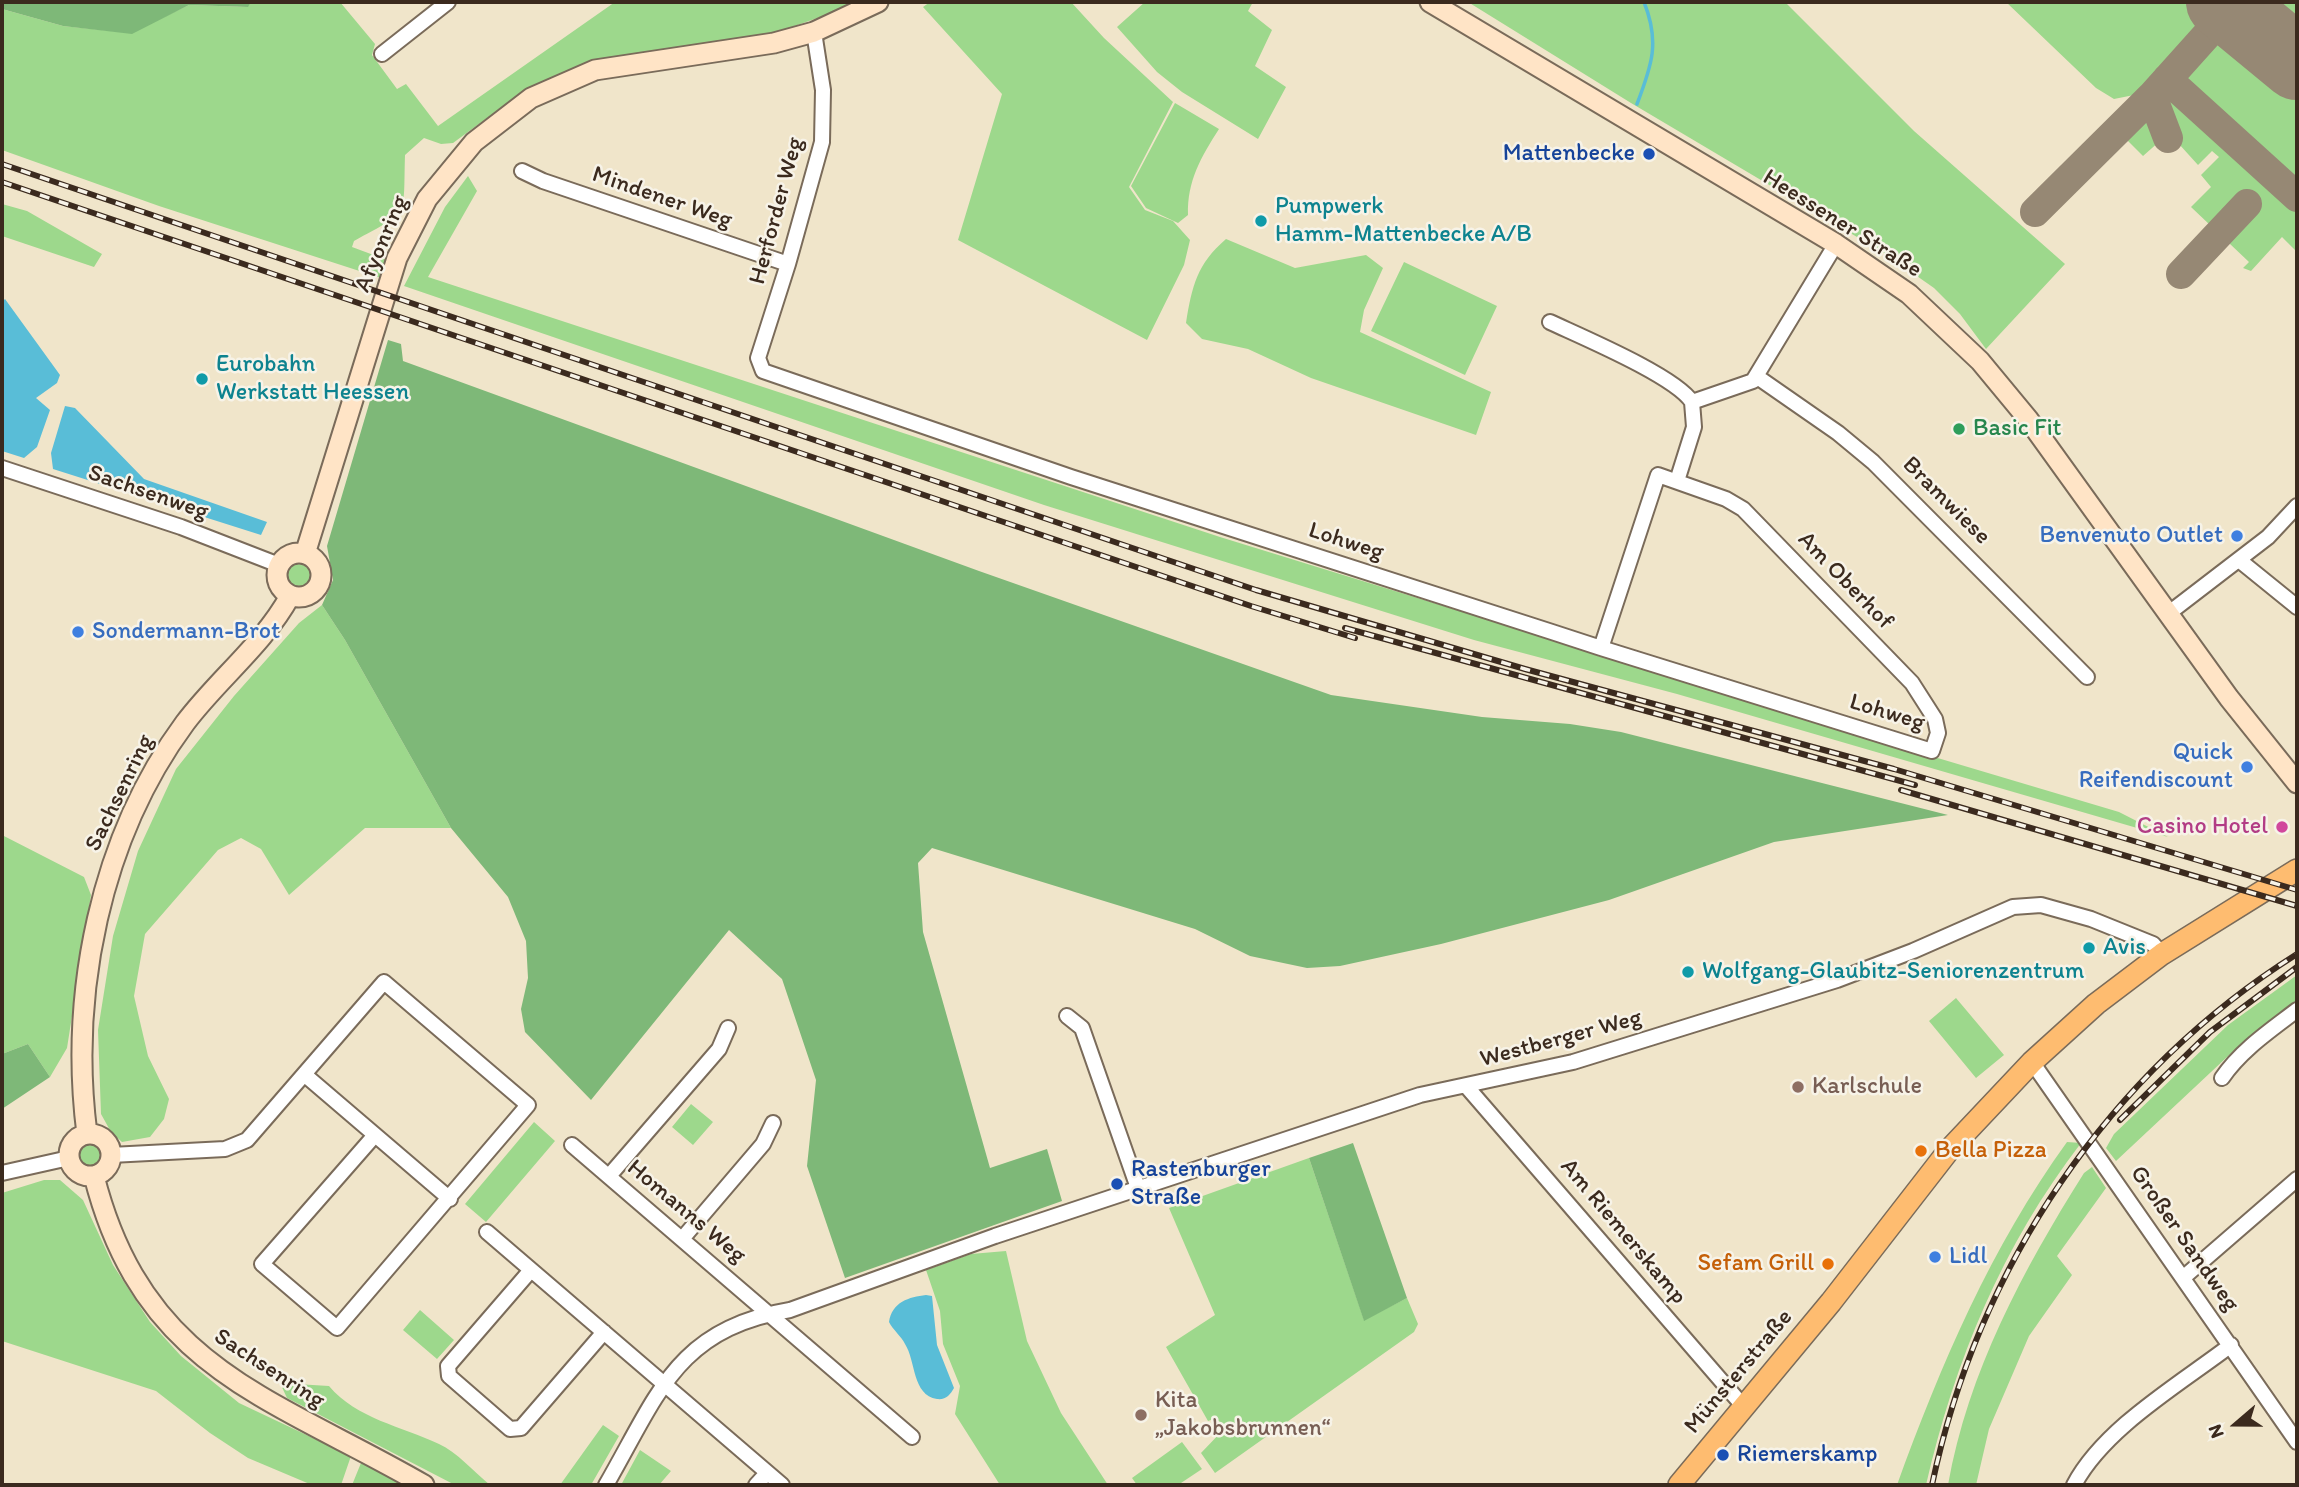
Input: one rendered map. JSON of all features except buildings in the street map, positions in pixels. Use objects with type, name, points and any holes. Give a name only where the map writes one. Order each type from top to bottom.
[{"type":"main road","name":"Münsterstraße","points":[[1679,1485],[1949,1150],[2032,1062],[2096,1004],[2162,954],[2297,870]]},
{"type":"street","points":[[382,54],[448,2]]},
{"type":"street","name":"Afyonring","points":[[305,554],[397,258],[427,199],[459,157],[502,117],[531,98],[595,70],[775,43],[814,32],[878,2]]},
{"type":"street","name":"Heessener Straße","points":[[1430,2],[1836,244],[1909,294],[1980,361],[2045,441],[2236,707],[2297,783]]},
{"type":"street","name":"Herforder Weg","points":[[758,358],[822,142],[823,90],[814,32]]},
{"type":"street","name":"Mindener Weg","points":[[522,171],[543,181],[788,264]]},
{"type":"street","points":[[1692,402],[1748,383],[1756,376],[1836,244]]},
{"type":"street","points":[[1550,322],[1663,377],[1681,389],[1692,402],[1694,427],[1677,481],[1658,475],[1601,648]]},
{"type":"street","name":"Lohweg","points":[[758,358],[759,366],[771,374],[892,417],[1601,648],[1932,751]]},
{"type":"street","name":"Bramwiese","points":[[1756,376],[1873,461],[2087,677]]},
{"type":"street","name":"Sachsenweg","points":[[2,468],[181,527],[278,565]]},
{"type":"street","name":"Am Oberhof","points":[[1677,481],[1726,499],[1743,509],[1912,684],[1935,719],[1938,733],[1932,751]]},
{"type":"street","points":[[2169,613],[2269,537],[2297,506]]},
{"type":"street","points":[[290,554],[305,554],[319,565],[320,583],[308,596],[290,596],[278,583],[278,565],[290,554]]},
{"type":"street","points":[[2239,559],[2297,607]]},
{"type":"street","name":"Sachsenring","points":[[87,1134],[82,1092],[82,1039],[92,958],[109,872],[135,807],[174,738],[208,694],[271,627],[290,596]]},
{"type":"street","name":"Westberger Weg","points":[[606,1485],[681,1361],[700,1344],[729,1326],[800,1307],[1138,1188],[1419,1096],[1573,1062],[1837,980],[1913,951],[2013,907],[2041,905],[2091,919],[2153,944],[2162,954]]},
{"type":"street","points":[[111,1155],[225,1149],[247,1140],[384,982],[528,1105],[337,1328],[262,1264],[375,1135]]},
{"type":"street","points":[[2222,1078],[2230,1066],[2258,1040],[2297,1010]]},
{"type":"street","points":[[1067,1016],[1082,1028],[1138,1188]]},
{"type":"street","points":[[609,1176],[719,1049],[727,1028]]},
{"type":"street","name":"Großer Sandweg","points":[[2032,1062],[2297,1442]]},
{"type":"street","points":[[305,1075],[450,1199]]},
{"type":"street","name":"Am Riemerskamp","points":[[1467,1087],[1744,1407]]},
{"type":"street","points":[[682,1239],[763,1143],[773,1123]]},
{"type":"street","points":[[87,1134],[105,1140],[111,1155],[105,1170],[93,1176],[78,1172],[69,1158],[73,1143],[87,1134]]},
{"type":"street","name":"Homanns Weg","points":[[572,1145],[912,1437]]},
{"type":"street","points":[[2,1173],[69,1158]]},
{"type":"street","name":"Sachsenring","points":[[93,1176],[105,1215],[129,1268],[163,1319],[195,1351],[277,1409],[424,1485]]},
{"type":"street","points":[[2184,1277],[2297,1180]]},
{"type":"street","points":[[486,1232],[782,1485]]},
{"type":"street","points":[[531,1270],[448,1366],[449,1377],[510,1429],[521,1428],[604,1332]]},
{"type":"street","points":[[2074,1485],[2090,1461],[2124,1426],[2231,1345]]},
{"type":"street","points":[[757,1485],[767,1473]]},
{"type":"green space","points":[[2,2],[251,2],[248,7],[189,5],[132,34],[63,26],[2,9]]},
{"type":"green space","points":[[251,2],[340,2],[375,44],[372,55],[397,89],[406,84],[438,126],[615,2],[863,2],[769,35],[607,60],[535,87],[513,99],[453,143],[441,144],[424,138],[405,155],[403,202],[400,210],[395,217],[354,241],[352,247],[387,260],[381,278],[159,206],[2,150],[2,9],[63,26],[131,33],[189,5],[247,7]]},
{"type":"green space","points":[[930,2],[1071,2],[1104,38],[1173,102],[1129,187],[1145,210],[1173,221],[1190,240],[1184,265],[1147,340],[958,240],[1002,94],[923,7]]},
{"type":"green space","points":[[1145,2],[1253,2],[1248,11],[1272,30],[1255,66],[1286,87],[1258,139],[1182,92],[1157,72],[1117,27]]},
{"type":"green space","points":[[1468,2],[1785,2],[1914,131],[2065,264],[1986,349],[1960,314],[1934,288],[1884,253],[1631,103]]},
{"type":"green space","points":[[2006,2],[2297,2],[2297,252],[2282,237],[2251,271],[2243,268],[2249,262],[2191,207],[2211,187],[2201,175],[2219,157],[2212,151],[2198,165],[2169,133],[2143,156],[2118,131],[2144,105],[2134,95],[2114,99],[2096,88]]},
{"type":"green space","points":[[1175,103],[1219,129],[1196,170],[1190,191],[1188,215],[1178,223],[1146,208],[1131,186]]},
{"type":"green space","points":[[468,176],[477,191],[428,277],[1220,537],[2119,812],[2168,837],[1677,694],[1474,640],[1044,505],[404,286],[445,207]]},
{"type":"green space","points":[[2,204],[27,211],[102,254],[94,267],[2,236]]},
{"type":"green space","points":[[1226,239],[1295,268],[1366,255],[1383,268],[1364,310],[1360,332],[1491,392],[1476,435],[1311,378],[1248,349],[1202,339],[1186,323],[1191,298],[1202,267]]},
{"type":"green space","points":[[1404,262],[1497,306],[1465,375],[1371,331]]},
{"type":"green space","points":[[388,340],[401,344],[403,361],[979,571],[1331,695],[1482,717],[1570,724],[1621,732],[1948,815],[1774,842],[1609,900],[1441,944],[1340,966],[1307,968],[1250,956],[1195,929],[932,848],[918,863],[923,932],[990,1168],[1047,1149],[1062,1201],[845,1278],[807,1166],[816,1080],[782,979],[729,930],[591,1100],[525,1032],[521,1009],[528,978],[526,941],[508,897],[451,828],[345,640],[322,605],[333,580],[327,546]]},
{"type":"green space","points":[[298,562],[307,566],[311,575],[307,584],[298,588],[289,584],[285,575],[289,566]]},
{"type":"green space","points":[[322,605],[345,640],[451,828],[365,828],[289,895],[261,849],[241,838],[218,850],[145,934],[134,996],[148,1056],[169,1099],[164,1119],[150,1137],[122,1142],[111,1132],[101,1114],[98,1030],[113,936],[138,851],[176,769],[234,696],[299,623]]},
{"type":"green space","points":[[2,835],[84,877],[91,895],[67,1048],[50,1077],[28,1044],[2,1054]]},
{"type":"green space","points":[[2297,975],[2297,1003],[2242,1043],[2116,1161],[2106,1148],[2114,1134],[2228,1025]]},
{"type":"green space","points":[[1956,998],[2004,1055],[1976,1078],[1929,1021]]},
{"type":"green space","points":[[28,1044],[50,1077],[2,1109],[2,1054]]},
{"type":"green space","points":[[691,1104],[713,1122],[693,1145],[672,1127]]},
{"type":"green space","points":[[534,1122],[555,1141],[486,1222],[465,1204]]},
{"type":"green space","points":[[90,1142],[99,1146],[103,1155],[99,1164],[90,1168],[81,1164],[77,1155],[81,1146]]},
{"type":"green space","points":[[2067,1142],[2081,1143],[2028,1222],[1985,1306],[1951,1393],[1926,1485],[1897,1485],[1931,1395],[1991,1265]]},
{"type":"green space","points":[[1353,1143],[1407,1298],[1364,1321],[1309,1158]]},
{"type":"green space","points":[[1309,1158],[1364,1320],[1407,1298],[1418,1324],[1414,1332],[1215,1473],[1201,1453],[1224,1429],[1211,1420],[1208,1421],[1166,1347],[1215,1315],[1169,1208]]},
{"type":"green space","points":[[2092,1167],[2106,1188],[2057,1256],[2072,1275],[2029,1336],[1989,1429],[1976,1485],[1948,1485],[1969,1402],[2001,1323],[2061,1210],[2084,1173]]},
{"type":"green space","points":[[44,1180],[60,1180],[83,1200],[113,1265],[150,1322],[181,1356],[239,1403],[351,1456],[341,1485],[312,1485],[248,1458],[210,1433],[156,1391],[2,1341],[2,1193]]},
{"type":"green space","points":[[1006,1251],[1027,1341],[1061,1413],[1108,1485],[1000,1485],[955,1414],[960,1386],[943,1344],[940,1311],[926,1270],[971,1254]]},
{"type":"green space","points":[[420,1310],[454,1340],[437,1359],[403,1330]]},
{"type":"green space","points":[[280,1383],[329,1386],[340,1397],[366,1414],[446,1448],[490,1485],[455,1485],[287,1398]]},
{"type":"green space","points":[[603,1425],[619,1436],[591,1485],[560,1485]]},
{"type":"green space","points":[[1182,1442],[1202,1469],[1178,1485],[1137,1485],[1132,1478]]},
{"type":"green space","points":[[640,1450],[671,1471],[659,1485],[621,1485]]},
{"type":"green space","points":[[361,1463],[406,1485],[352,1485]]},
{"type":"water","points":[[5,299],[60,375],[57,383],[36,398],[50,410],[37,447],[24,458],[2,451],[2,302]]},
{"type":"water","points":[[65,406],[75,408],[144,479],[267,522],[261,535],[53,469],[51,453]]},
{"type":"water","points":[[926,1295],[932,1296],[937,1345],[954,1388],[943,1399],[929,1396],[923,1391],[909,1351],[889,1322],[894,1310],[902,1302]]},
{"type":"waterway","name":"Mattenbecke","points":[[1637,104],[1647,77],[1653,42],[1644,2]]},
{"type":"taxiway","points":[[2168,138],[2152,96],[2231,8]]},
{"type":"taxiway","points":[[2167,79],[2297,197]]},
{"type":"taxiway","points":[[2035,212],[2152,96]]},
{"type":"taxiway","points":[[2181,274],[2247,204]]},
{"type":"runway","points":[[2223,2],[2297,63]]},
{"type":"railway","points":[[2,164],[1256,590],[1525,669],[1894,769],[2297,890]]},
{"type":"railway","points":[[2,182],[1251,606],[1355,638]]},
{"type":"railway","points":[[1345,628],[1915,785]]},
{"type":"railway","points":[[1901,790],[2297,906]]},
{"type":"railway","points":[[1932,1485],[1953,1404],[1982,1327],[2018,1253],[2061,1182],[2111,1117],[2167,1057],[2229,1002],[2297,954]]},
{"type":"railway","points":[[2120,1120],[2210,1032],[2297,967]]},
{"type":"place","name":"Mattenbecke","points":[[1649,154]]},
{"type":"place","name":"Pumpwerk Hamm-Mattenbecke A/B","points":[[1261,221]]},
{"type":"place","name":"Eurobahn Werkstatt Heessen","points":[[202,379]]},
{"type":"place","name":"Basic Fit","points":[[1959,429]]},
{"type":"place","name":"Benvenuto Outlet","points":[[2237,536]]},
{"type":"place","name":"Sondermann-Brot","points":[[78,632]]},
{"type":"place","name":"Quick Reifendiscount","points":[[2247,767]]},
{"type":"place","name":"Casino Hotel","points":[[2282,827]]},
{"type":"place","name":"Avis","points":[[2089,948]]},
{"type":"place","name":"Wolfgang-Glaubitz-Seniorenzentrum","points":[[1688,972]]},
{"type":"place","name":"Karlschule","points":[[1798,1087]]},
{"type":"place","name":"Bella Pizza","points":[[1921,1151]]},
{"type":"place","name":"Rastenburger Straße","points":[[1117,1184]]},
{"type":"place","name":"Lidl","points":[[1935,1257]]},
{"type":"place","name":"Sefam Grill","points":[[1828,1264]]},
{"type":"place","name":"Kita „Jakobsbrunnen“","points":[[1141,1415]]},
{"type":"place","name":"Riemerskamp","points":[[1723,1455]]}]
